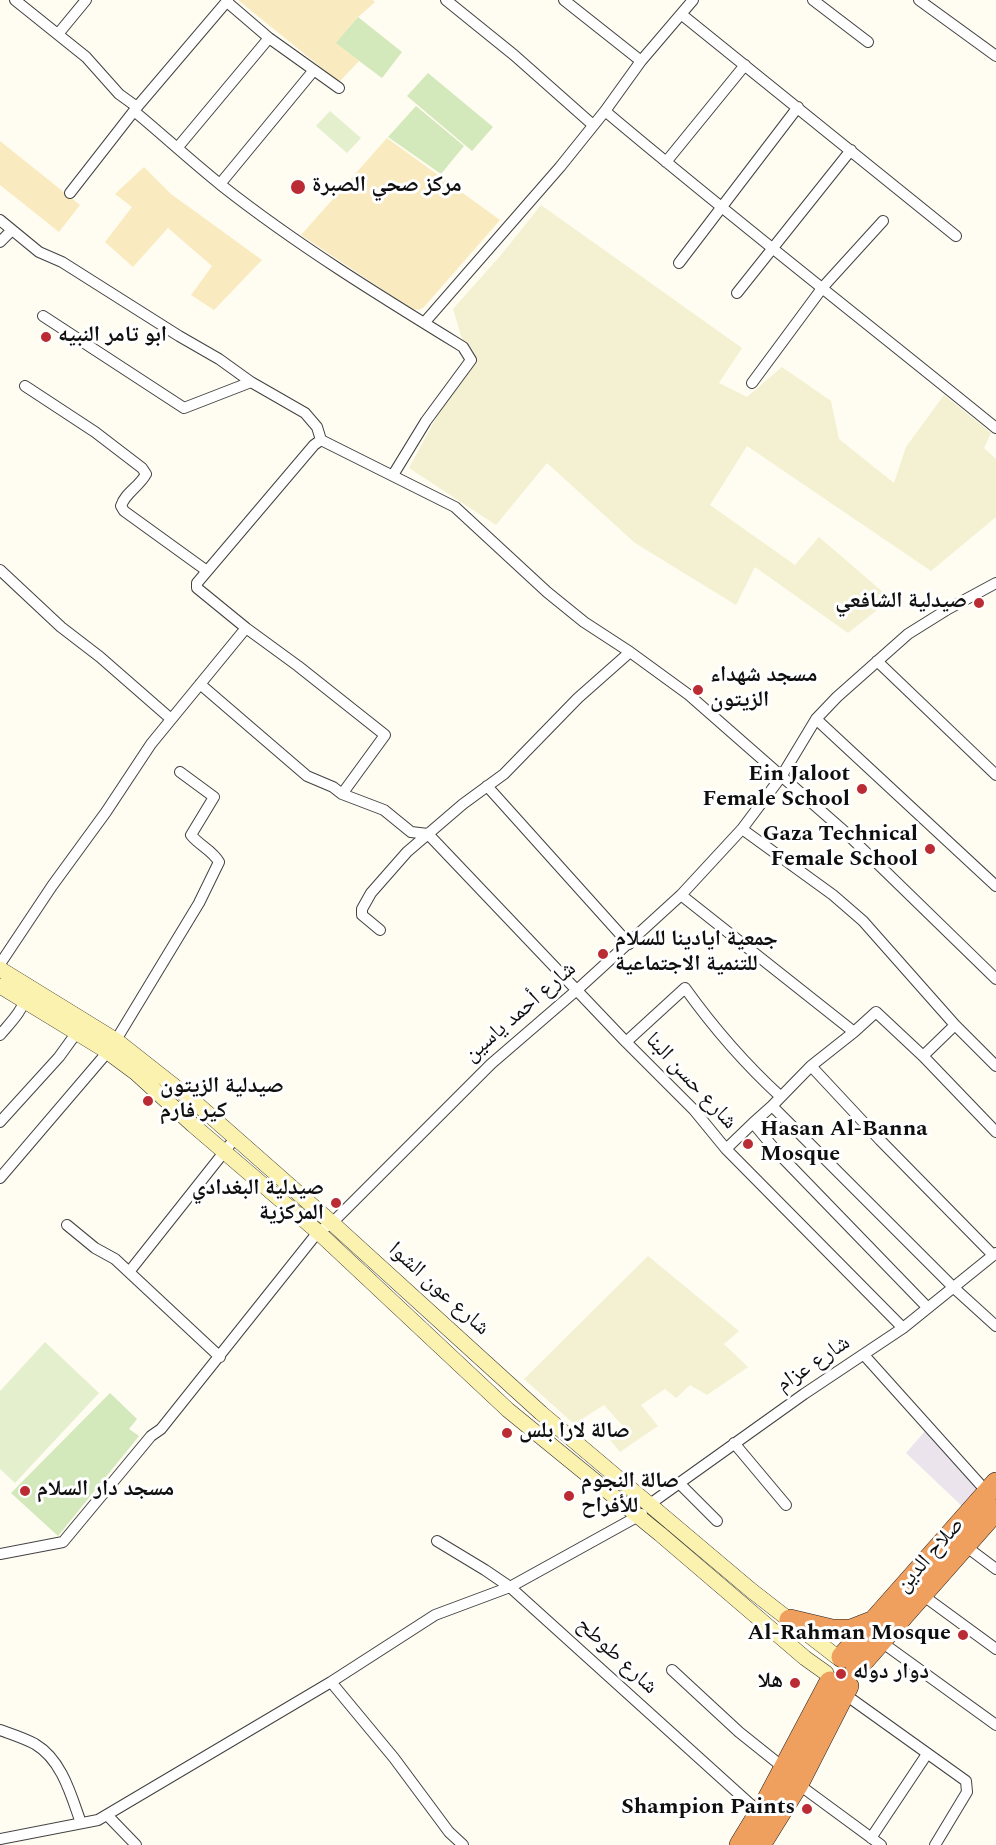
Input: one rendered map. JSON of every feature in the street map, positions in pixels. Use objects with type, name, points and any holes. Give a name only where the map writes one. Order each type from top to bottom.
[{"type":"highway","name":"صلاح الدين","points":[[877,1631],[921,1594],[964,1545],[993,1495]]},
{"type":"highway","name":"صلاح الدين","points":[[740,1845],[840,1674],[993,1495]]},
{"type":"highway","points":[[790,1620],[832,1630],[877,1631]]},
{"type":"highway","name":"صلاح الدين","points":[[760,1845],[798,1784],[840,1674]]},
{"type":"main road","name":"شارع عون الشوا","points":[[0,967],[28,985],[81,1026]]},
{"type":"main road","name":"شارع عون الشوا","points":[[0,986],[24,1002],[81,1026],[114,1045],[236,1137],[541,1413],[790,1620],[840,1674]]},
{"type":"main road","name":"شارع عون الشوا","points":[[114,1045],[136,1073],[318,1232],[508,1410],[638,1516],[805,1658],[840,1674]]},
{"type":"street","points":[[15,0],[86,57],[119,94],[220,184],[294,239],[371,291],[463,347],[471,360],[426,421],[393,475]]},
{"type":"street","points":[[58,34],[86,0]]},
{"type":"street","points":[[446,0],[514,55],[593,126]]},
{"type":"street","points":[[564,0],[641,61]]},
{"type":"street","points":[[424,322],[560,167],[641,61],[692,0]]},
{"type":"street","points":[[813,0],[867,42]]},
{"type":"street","points":[[919,0],[996,56]]},
{"type":"street","points":[[70,193],[135,109],[228,1],[269,38],[339,88]]},
{"type":"street","points":[[681,14],[956,236]]},
{"type":"street","points":[[178,147],[269,38]]},
{"type":"street","points":[[666,162],[745,65]]},
{"type":"street","points":[[220,184],[314,70]]},
{"type":"street","points":[[679,263],[798,107]]},
{"type":"street","points":[[605,111],[721,208],[772,246],[996,428]]},
{"type":"street","points":[[737,293],[772,246],[851,150]]},
{"type":"street","points":[[0,220],[39,252],[62,262],[219,359],[251,382],[305,413],[317,427],[321,440],[455,507],[547,592],[584,622],[689,695],[844,831],[996,979]]},
{"type":"street","points":[[752,383],[823,288],[883,221]]},
{"type":"street","points":[[0,242],[12,230]]},
{"type":"street","points":[[43,316],[184,408],[251,382]]},
{"type":"street","points":[[25,386],[95,432],[142,468],[146,474],[141,483],[123,499],[121,506],[124,511],[207,571]]},
{"type":"street","points":[[321,440],[314,445],[196,583],[197,588],[246,628],[386,735],[342,794]]},
{"type":"street","points":[[0,570],[61,627],[100,657],[171,719]]},
{"type":"street","name":"شارع أحمد ياسين","points":[[0,1554],[63,1542],[151,1436],[161,1429],[318,1232],[332,1223],[491,1064],[578,990],[681,895],[742,829],[781,777],[816,719],[837,697],[908,634],[948,609],[994,585]]},
{"type":"street","points":[[0,967],[52,886],[106,812],[151,744],[246,628]]},
{"type":"street","points":[[380,930],[362,915],[362,909],[371,893],[390,870],[428,834],[504,774],[578,698],[630,652]]},
{"type":"street","points":[[877,661],[996,775]]},
{"type":"street","points":[[200,684],[307,776],[333,787],[342,794],[384,810],[411,832],[428,834]]},
{"type":"street","points":[[816,719],[996,886]]},
{"type":"street","points":[[0,1178],[114,1045],[199,903],[219,862],[214,853],[198,843],[191,835],[214,797],[180,772]]},
{"type":"street","points":[[488,786],[629,944]]},
{"type":"street","points":[[742,829],[833,895],[863,921],[996,1066]]},
{"type":"street","name":"شارع حسن البنا","points":[[428,834],[694,1110],[726,1149],[903,1328]]},
{"type":"street","points":[[681,895],[854,1032]]},
{"type":"street","points":[[0,1035],[13,1021],[24,1002],[28,985]]},
{"type":"street","points":[[626,1042],[685,988],[699,1008],[742,1057],[781,1097]]},
{"type":"street","points":[[726,1149],[811,1066],[876,1012],[923,1056],[996,1132]]},
{"type":"street","points":[[923,1056],[956,1025]]},
{"type":"street","points":[[0,1122],[81,1026]]},
{"type":"street","points":[[811,1066],[880,1140],[994,1254]]},
{"type":"street","points":[[772,1106],[953,1287],[996,1326]]},
{"type":"street","points":[[753,1122],[778,1153],[928,1308]]},
{"type":"street","points":[[129,1272],[236,1137]]},
{"type":"street","points":[[67,1225],[95,1248],[115,1259],[220,1357]]},
{"type":"street","name":"شارع عزام","points":[[0,1839],[98,1820],[331,1682],[435,1615],[510,1587],[638,1516],[734,1443],[903,1328],[994,1254]]},
{"type":"street","points":[[864,1355],[993,1495]]},
{"type":"street","points":[[734,1443],[786,1505]]},
{"type":"street","points":[[680,1484],[717,1521]]},
{"type":"street","name":"شارع طوطح","points":[[437,1541],[510,1587],[760,1814]]},
{"type":"street","points":[[964,1545],[996,1569]]},
{"type":"street","points":[[921,1594],[996,1649]]},
{"type":"street","points":[[877,1631],[996,1725]]},
{"type":"street","points":[[672,1670],[730,1725],[784,1768]]},
{"type":"street","points":[[840,1674],[927,1754],[966,1781],[967,1792],[935,1845]]},
{"type":"street","points":[[331,1682],[394,1758],[450,1832],[463,1845]]},
{"type":"street","points":[[0,1730],[34,1743],[53,1760],[70,1792],[81,1823]]},
{"type":"street","points":[[871,1838],[927,1754]]},
{"type":"street","points":[[798,1784],[881,1845]]},
{"type":"street","points":[[107,1815],[136,1845]]},
{"type":"shaded area","points":[[541,205],[742,348],[719,383],[747,397],[782,367],[831,401],[839,439],[894,483],[906,447],[944,395],[991,433],[984,448],[996,459],[996,517],[931,571],[747,446],[710,505],[795,565],[819,537],[891,599],[848,633],[755,567],[736,605],[635,543],[547,463],[496,525],[409,468],[468,359],[453,309]]},
{"type":"shaded area","points":[[648,1256],[739,1331],[724,1344],[748,1367],[707,1395],[690,1385],[676,1398],[665,1389],[641,1405],[658,1426],[620,1452],[610,1440],[622,1425],[604,1405],[574,1424],[524,1379]]},
{"type":"shaded area","points":[[926,1430],[986,1488],[966,1510],[906,1453]]},
{"type":"green space","points":[[358,17],[402,52],[382,78],[335,43]]},
{"type":"green space","points":[[428,73],[493,127],[472,151],[407,96]]},
{"type":"green space","points":[[416,106],[464,146],[441,174],[388,137]]},
{"type":"green space","points":[[330,111],[361,138],[347,153],[316,126]]},
{"type":"green space","points":[[45,1342],[99,1393],[15,1483],[0,1469],[0,1391]]},
{"type":"green space","points":[[110,1393],[137,1419],[129,1429],[139,1436],[58,1536],[11,1493]]},
{"type":"sand","points":[[238,0],[373,0],[375,2],[356,19],[336,43],[359,61],[339,82]]},
{"type":"sand","points":[[387,138],[500,220],[419,310],[410,308],[301,235]]},
{"type":"sand","points":[[0,141],[80,205],[59,232],[0,185]]},
{"type":"sand","points":[[144,167],[171,194],[262,260],[214,310],[191,295],[212,266],[168,228],[133,267],[105,242],[132,207],[115,194]]},
{"type":"place","name":"مركز صحي الصبرة","points":[[298,187]]},
{"type":"place","name":"ابو تامر النبيه","points":[[46,337]]},
{"type":"place","name":"صيدلية الشافعي","points":[[979,603]]},
{"type":"place","name":"مسجد شهداء الزيتون","points":[[698,690]]},
{"type":"place","name":"Ein Jaloot Female School","points":[[862,789]]},
{"type":"place","name":"Gaza Technical Female School","points":[[930,849]]},
{"type":"place","name":"جمعية ايادينا للسلام للتنمية الاجتماعية","points":[[603,954]]},
{"type":"place","name":"صيدلية الزيتون كير فارم","points":[[148,1101]]},
{"type":"place","name":"Hasan Al-Banna Mosque","points":[[748,1144]]},
{"type":"place","name":"صيدلية البغدادي المركزية","points":[[336,1203]]},
{"type":"place","name":"صالة لارا بلس","points":[[507,1433]]},
{"type":"place","name":"مسجد دار السلام","points":[[25,1491]]},
{"type":"place","name":"صالة النجوم للأفراح","points":[[569,1496]]},
{"type":"place","name":"Al-Rahman Mosque","points":[[963,1635]]},
{"type":"place","name":"دوار دوله","points":[[841,1674]]},
{"type":"place","name":"هلا","points":[[795,1683]]},
{"type":"place","name":"Shampion Paints","points":[[807,1809]]}]
